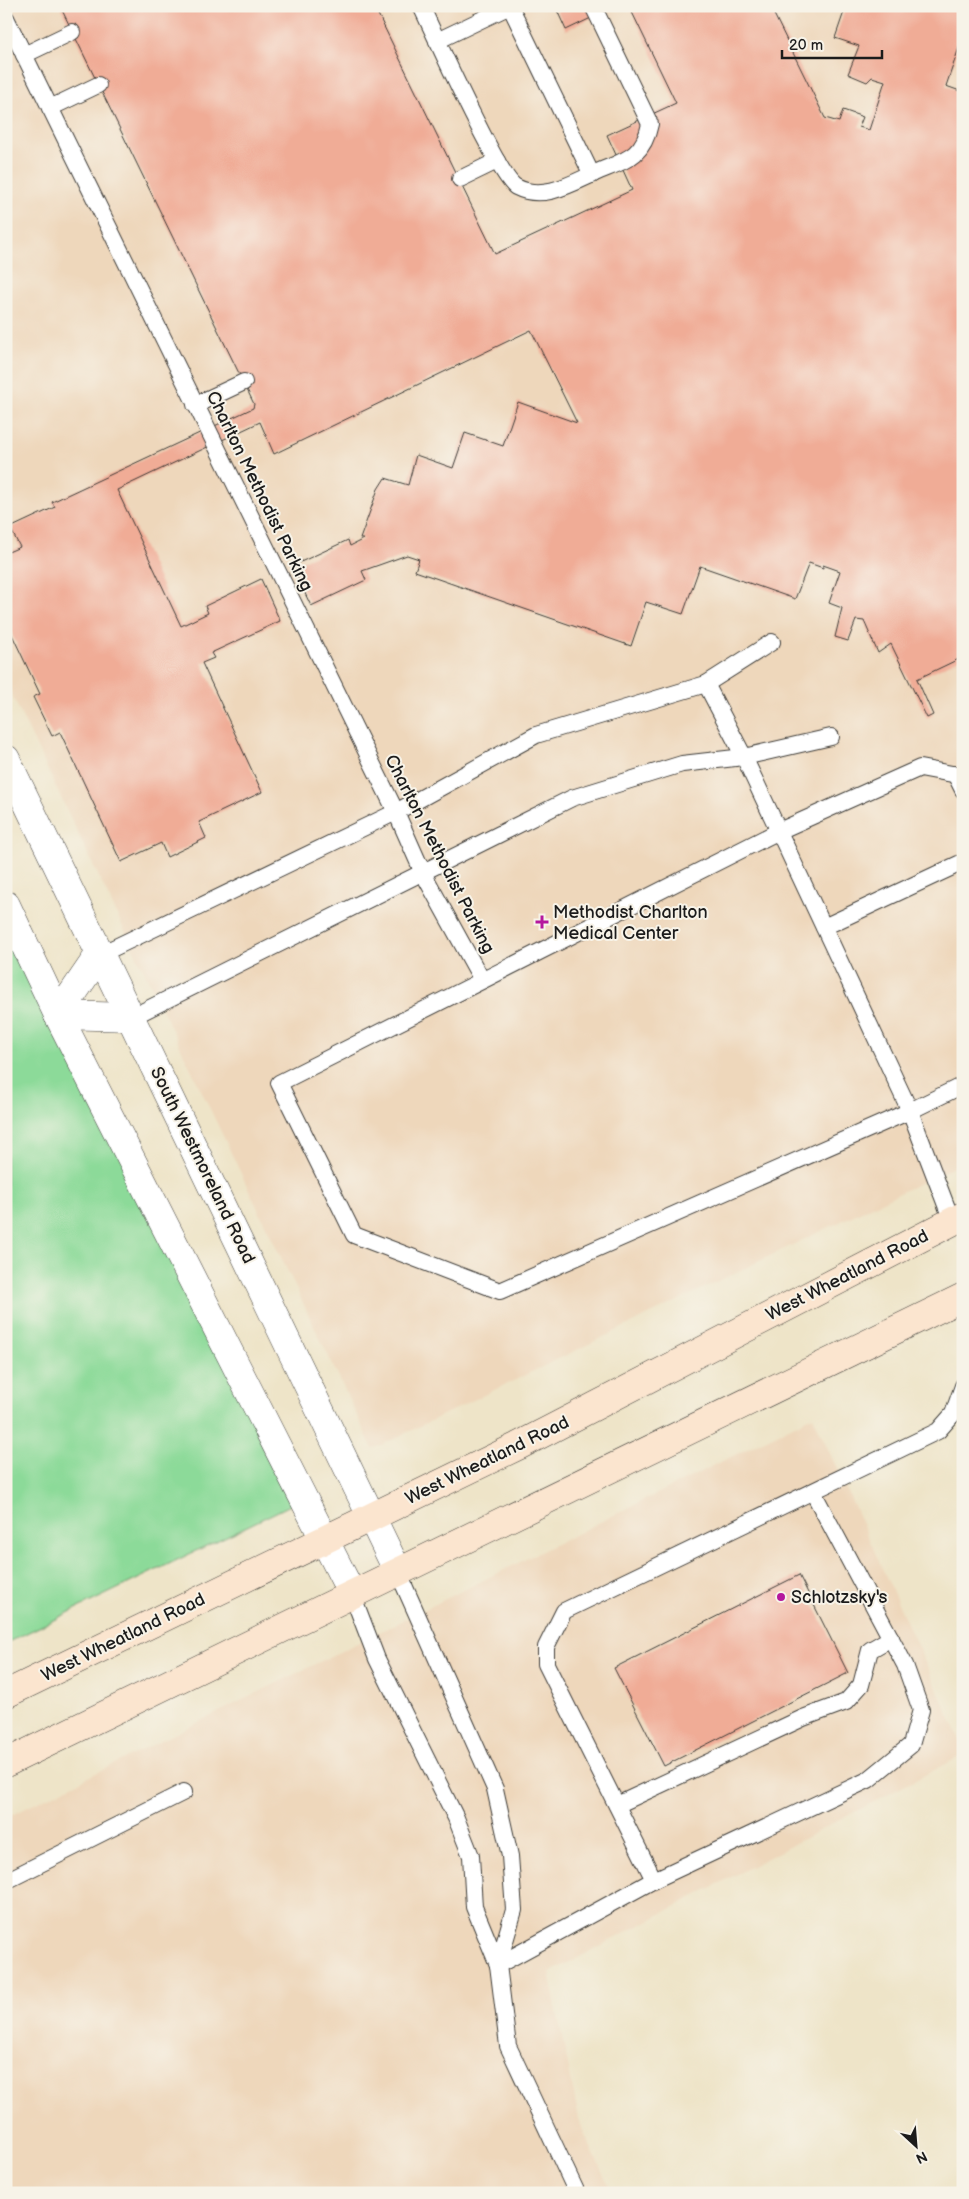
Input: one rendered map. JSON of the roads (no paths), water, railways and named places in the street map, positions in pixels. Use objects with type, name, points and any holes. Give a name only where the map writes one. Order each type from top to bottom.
[{"type":"main road","name":"West Wheatland Road","points":[[6,1694],[518,1446],[957,1219]]},
{"type":"main road","points":[[6,1763],[963,1297]]},
{"type":"street","name":"South Westmoreland Road","points":[[6,758],[398,1572]]},
{"type":"street","points":[[6,905],[58,1015],[352,1594]]},
{"type":"street","points":[[58,1015],[100,955]]},
{"type":"street","points":[[58,1015],[132,1017]]},
{"type":"lane","points":[[421,6],[496,161],[515,186],[532,192],[555,192],[633,157],[647,140],[650,124],[594,6]]},
{"type":"lane","points":[[438,41],[510,6],[592,175]]},
{"type":"lane","name":"Charlton Methodist Parking","points":[[6,18],[396,812],[423,873],[482,980]]},
{"type":"lane","points":[[24,55],[72,32]]},
{"type":"lane","points":[[50,108],[98,85]]},
{"type":"lane","points":[[460,180],[496,161]]},
{"type":"lane","points":[[195,405],[244,382]]},
{"type":"lane","points":[[100,955],[396,812],[536,735],[706,684],[772,642]]},
{"type":"lane","points":[[706,684],[744,757],[779,831],[910,1111],[957,1219]]},
{"type":"lane","points":[[132,1017],[572,798],[682,764],[744,757],[831,737]]},
{"type":"lane","points":[[963,790],[959,775],[920,768],[779,831],[279,1083],[354,1235],[500,1291],[910,1111],[963,1085]]},
{"type":"lane","points":[[824,927],[963,862]]},
{"type":"lane","points":[[654,1880],[546,1664],[546,1647],[564,1611],[938,1431],[953,1414],[963,1386]]},
{"type":"lane","points":[[498,1965],[654,1880],[868,1780],[911,1745],[921,1710],[905,1665],[813,1492]]},
{"type":"lane","points":[[398,1572],[495,1789],[510,1856],[514,1910],[498,1965]]},
{"type":"lane","points":[[352,1594],[377,1659],[456,1818],[471,1856],[474,1907],[498,1965],[508,2046],[577,2193]]},
{"type":"lane","points":[[617,1805],[804,1718],[846,1702],[861,1684],[870,1650],[891,1638]]},
{"type":"lane","points":[[6,1881],[184,1792]]},
{"type":"place","name":"Methodist Charlton Medical Center","points":[[542,922]]},
{"type":"place","name":"Schlotzsky's","points":[[781,1597]]}]
